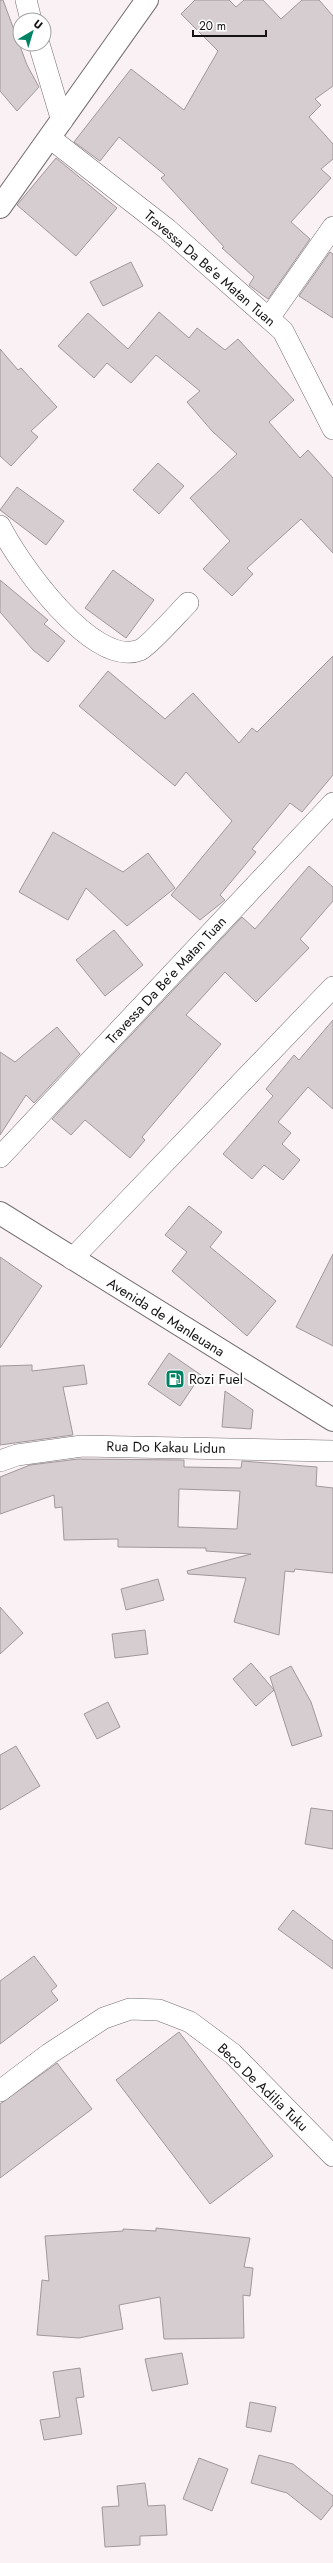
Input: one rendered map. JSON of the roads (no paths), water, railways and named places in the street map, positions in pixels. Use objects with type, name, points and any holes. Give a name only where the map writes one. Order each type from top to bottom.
[{"type":"main road","points":[[0,207],[147,0]]},
{"type":"main road","name":"Avenida de Manleuana","points":[[0,1214],[333,1420]]},
{"type":"street","points":[[26,0],[30,12]]},
{"type":"street","points":[[41,52],[56,130]]},
{"type":"street","name":"Travessa Da Be’e Matan Tuan","points":[[56,130],[283,331],[333,429]]},
{"type":"street","points":[[269,318],[333,227]]},
{"type":"street","points":[[0,526],[25,568],[58,608],[98,644],[120,653],[141,650],[188,603]]},
{"type":"street","name":"Travessa Da Be’e Matan Tuan","points":[[0,1157],[333,803]]},
{"type":"street","points":[[72,1259],[333,987]]},
{"type":"street","name":"Rua Do Kakau Lidun","points":[[0,1461],[18,1454],[82,1446],[333,1451]]},
{"type":"street","name":"Beco De Adilia Tuku","points":[[0,2091],[49,2054],[104,2018],[130,2009],[159,2010],[190,2022],[233,2054],[333,2156]]},
{"type":"place","name":"Rozi Fuel","points":[[175,1379]]}]
